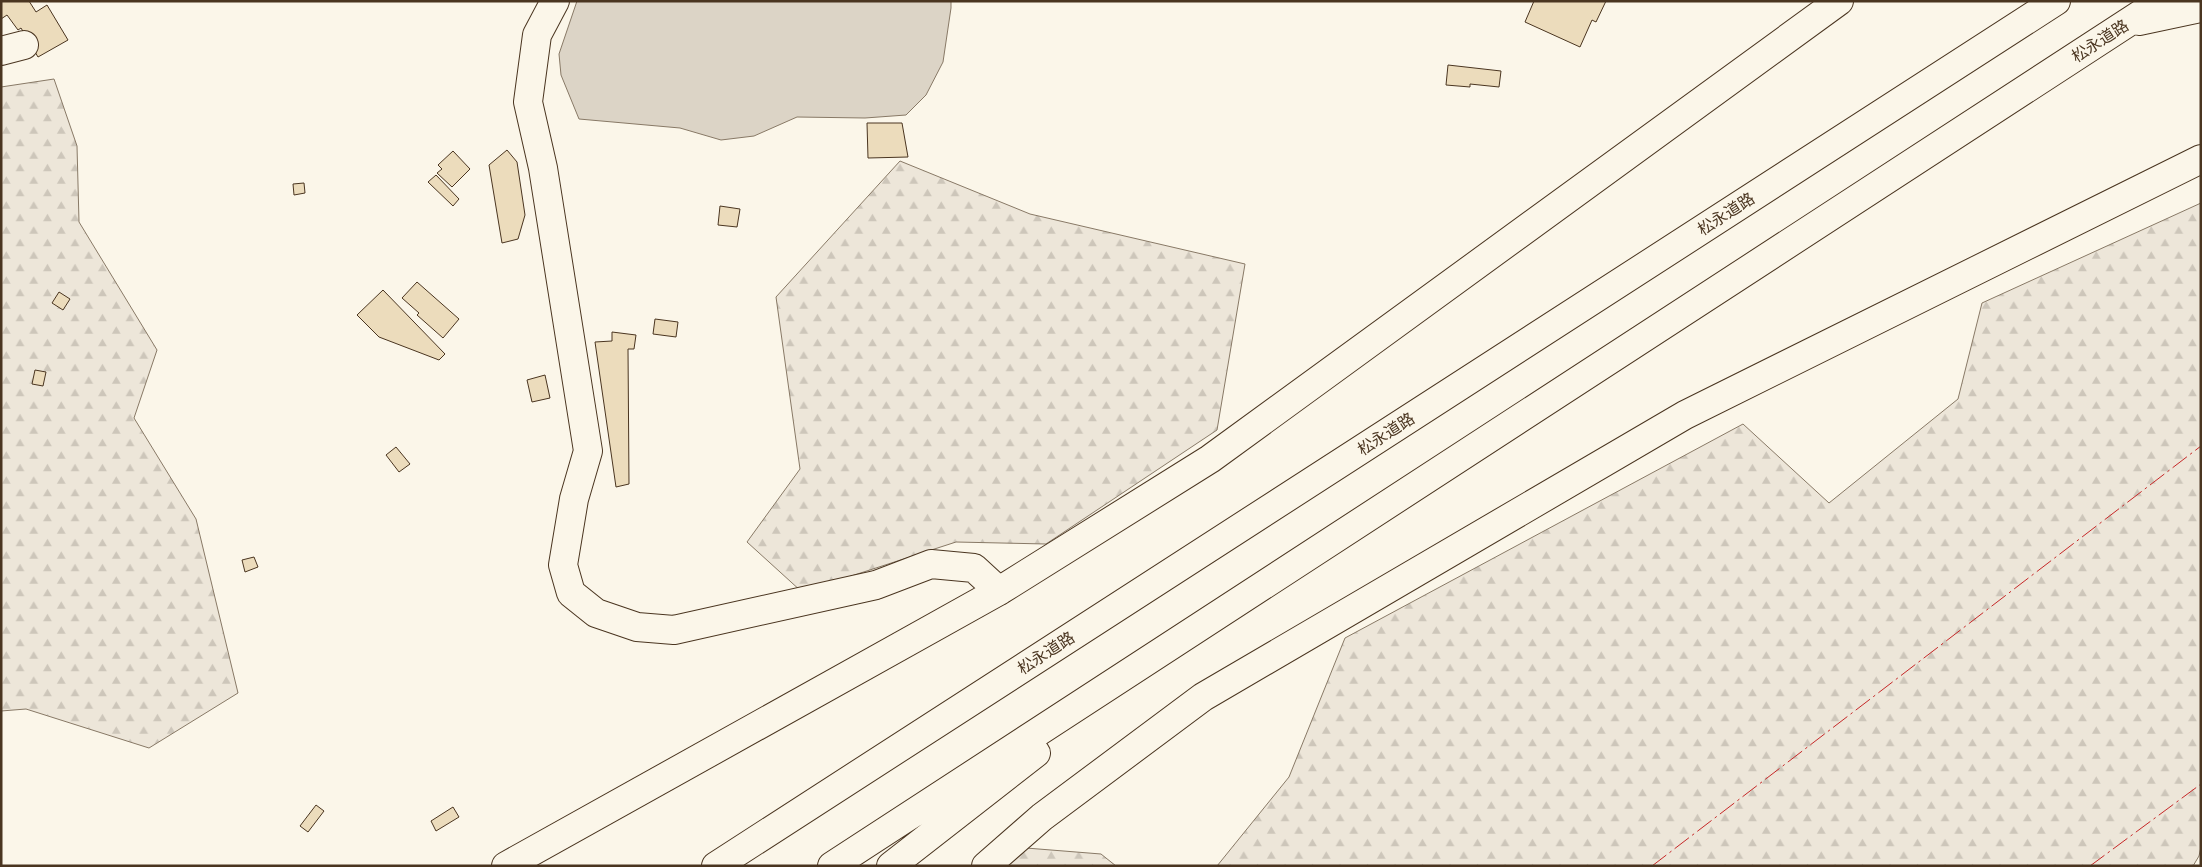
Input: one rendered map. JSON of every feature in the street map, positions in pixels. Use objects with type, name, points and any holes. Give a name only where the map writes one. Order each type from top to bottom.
[{"type":"main road","points":[[555,1],[537,35],[528,102],[543,168],[588,451],[574,498],[563,565],[571,594],[596,613],[637,627],[674,630],[876,585],[931,564],[974,568],[999,591]]},
{"type":"main road","points":[[506,866],[999,591],[1210,459],[1839,1]]},
{"type":"main road","name":"松永道路","points":[[716,866],[2056,1]]},
{"type":"main road","name":"松永道路","points":[[832,866],[2161,1]]},
{"type":"main road","points":[[2127,23],[2201,8]]},
{"type":"main road","points":[[986,866],[1042,817],[1203,697],[1668,425],[2201,159]]},
{"type":"main road","points":[[891,866],[1181,640]]},
{"type":"green space","points":[[54,79],[77,146],[79,222],[157,350],[134,418],[196,519],[238,693],[149,748],[26,709],[1,711],[1,87]]},
{"type":"green space","points":[[900,161],[1030,214],[1245,264],[1217,430],[1046,544],[956,542],[802,592],[747,542],[800,469],[776,297]]},
{"type":"green space","points":[[2201,203],[2201,847],[2199,856],[2193,866],[1217,866],[1289,777],[1345,638],[1743,424],[1829,503],[1958,399],[1982,303]]},
{"type":"green space","points":[[1026,848],[1101,854],[1116,866],[1005,866]]},
{"type":"shaded area","points":[[577,1],[951,1],[951,8],[943,62],[926,95],[906,115],[865,118],[797,117],[754,136],[721,140],[680,128],[579,119],[561,75],[559,54]]},
{"type":"building","points":[[1,1],[29,1],[36,12],[47,5],[68,40],[38,57],[21,28],[18,30],[7,15],[1,19]]},
{"type":"building","points":[[1534,1],[1606,1],[1596,22],[1592,20],[1580,47],[1525,22]]},
{"type":"building","points":[[1448,65],[1501,71],[1499,87],[1470,84],[1470,87],[1446,85]]},
{"type":"building","points":[[867,123],[902,123],[908,157],[868,158]]},
{"type":"building","points":[[507,150],[517,162],[525,215],[518,239],[502,243],[489,165]]},
{"type":"building","points":[[453,151],[470,169],[452,187],[437,173],[442,169],[438,165]]},
{"type":"building","points":[[436,175],[459,199],[453,206],[428,182]]},
{"type":"building","points":[[304,183],[305,193],[294,195],[293,184]]},
{"type":"building","points":[[720,206],[740,209],[737,227],[718,225]]},
{"type":"building","points":[[417,282],[459,319],[443,338],[417,315],[419,313],[402,298]]},
{"type":"building","points":[[383,290],[445,354],[439,360],[379,337],[357,315]]},
{"type":"building","points":[[59,292],[70,299],[63,310],[52,303]]},
{"type":"building","points":[[655,319],[678,322],[676,337],[653,334]]},
{"type":"building","points":[[612,332],[636,335],[634,349],[628,349],[629,484],[616,487],[595,342],[612,341]]},
{"type":"building","points":[[35,370],[46,372],[43,386],[32,384]]},
{"type":"building","points":[[545,375],[550,398],[532,402],[527,380]]},
{"type":"building","points":[[396,447],[410,464],[399,472],[386,455]]},
{"type":"building","points":[[254,557],[258,567],[245,572],[242,560]]},
{"type":"building","points":[[316,805],[324,811],[308,832],[300,826]]},
{"type":"building","points":[[453,807],[459,817],[436,831],[431,821]]},
{"type":"power","points":[[1652,866],[2201,446]]},
{"type":"power","points":[[2090,866],[2201,784]]}]
